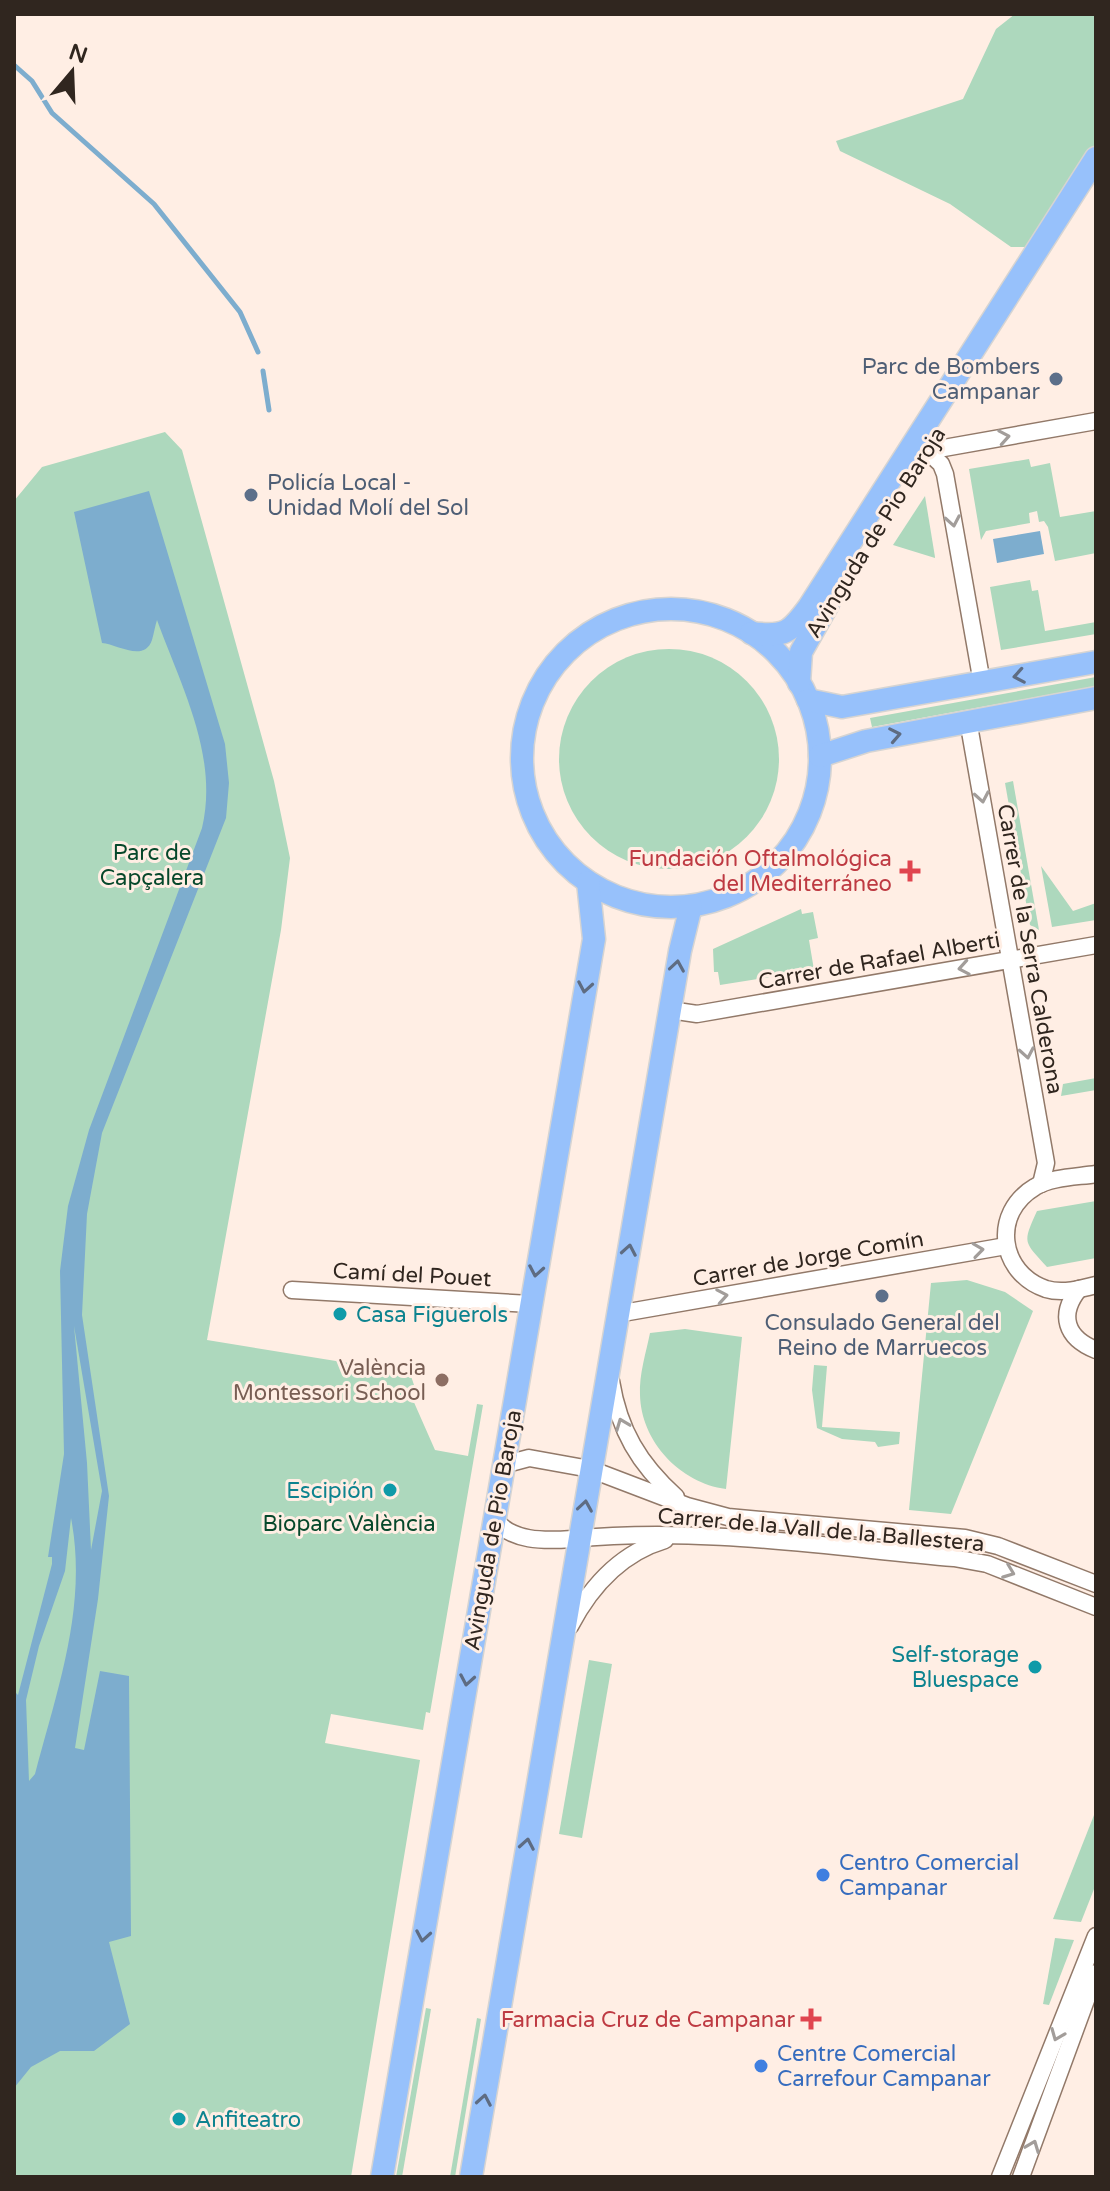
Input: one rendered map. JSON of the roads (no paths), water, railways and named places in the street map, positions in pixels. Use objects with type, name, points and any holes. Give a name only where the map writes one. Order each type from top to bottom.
[{"type":"main road","name":"Avinguda de Pio Baroja","points":[[751,633],[782,634],[793,629],[801,618],[1096,158]]},
{"type":"main road","name":"Avinguda de Pio Baroja","points":[[804,691],[801,652],[807,638],[1096,184]]},
{"type":"main road","points":[[665,610],[699,612],[751,633],[778,655],[804,691],[817,728],[820,756],[815,799],[807,819],[784,856],[760,877],[732,894],[691,906],[643,905],[618,898],[588,882],[570,868],[548,843],[525,791],[522,746],[529,713],[542,682],[571,647],[589,633],[631,615],[665,610]]},
{"type":"main road","points":[[804,691],[842,707],[1096,662]]},
{"type":"main road","points":[[820,756],[866,741],[1096,698]]},
{"type":"main road","name":"Avinguda de Pio Baroja","points":[[382,2177],[594,937],[588,882]]},
{"type":"main road","points":[[471,2177],[590,1469],[691,906]]},
{"type":"street","points":[[927,451],[1096,421]]},
{"type":"street","points":[[927,451],[941,464],[945,474],[982,683]]},
{"type":"street","name":"Carrer de la Serra Calderona","points":[[968,720],[1046,1163],[1041,1184]]},
{"type":"street","name":"Carrer de Rafael Alberti","points":[[670,1010],[697,1014],[1096,945]]},
{"type":"street","points":[[1096,1174],[1041,1184],[1017,1202],[1005,1228],[1006,1246],[1020,1274],[1034,1284],[1049,1290],[1096,1285]]},
{"type":"street","name":"Carrer de Jorge Comín","points":[[617,1314],[1006,1246]]},
{"type":"street","points":[[1079,1289],[1067,1307],[1068,1329],[1074,1338],[1096,1350]]},
{"type":"street","name":"Camí del Pouet","points":[[292,1290],[530,1304]]},
{"type":"street","points":[[609,1362],[616,1405],[634,1451],[657,1480],[687,1506]]},
{"type":"street","name":"Carrer de la Vall de la Ballestera","points":[[503,1465],[529,1458],[590,1469],[687,1506],[728,1517],[965,1538],[998,1546],[1096,1584]]},
{"type":"street","name":"Carrer de la Vall de la Ballestera","points":[[494,1518],[499,1526],[516,1535],[555,1540],[682,1535],[970,1561],[1096,1607]]},
{"type":"street","points":[[563,1639],[580,1607],[611,1570],[646,1546],[682,1535]]},
{"type":"street","points":[[1000,2177],[1083,2007],[1096,1936]]},
{"type":"street","points":[[1021,2177],[1096,1973]]},
{"type":"water","points":[[149,491],[225,744],[229,783],[226,818],[102,1133],[87,1214],[82,1315],[109,1496],[98,1599],[75,1748],[84,1750],[100,1671],[129,1676],[131,1936],[109,1942],[130,2024],[94,2051],[60,2051],[31,2067],[14,2088],[14,1691],[18,1695],[52,1564],[52,1557],[48,1557],[64,1454],[60,1271],[68,1206],[89,1130],[202,828],[206,801],[206,774],[195,722],[157,620],[152,640],[143,650],[102,643],[74,512]],"holes":[[[74,1326],[102,1491],[91,1550],[87,1463]],[[71,1518],[76,1583],[68,1648],[35,1774],[29,1781],[26,1700],[39,1646],[65,1571]]]},
{"type":"water","points":[[1040,531],[1044,554],[997,563],[993,539]]},
{"type":"waterway","points":[[14,65],[32,81],[52,113],[154,204],[240,312],[258,352]]},
{"type":"waterway","points":[[263,371],[269,410]]},
{"type":"place","name":"Parc de Bombers Campanar","points":[[1056,379]]},
{"type":"place","name":"Policía Local - Unidad Molí del Sol","points":[[251,495]]},
{"type":"place","name":"Fundación Oftalmológica del Mediterráneo","points":[[910,871]]},
{"type":"place","name":"Consulado General del Reino de Marruecos","points":[[882,1296]]},
{"type":"place","name":"Casa Figuerols","points":[[340,1314]]},
{"type":"place","name":"València Montessori School","points":[[442,1380]]},
{"type":"place","name":"Escipión","points":[[390,1490]]},
{"type":"place","name":"Self-storage Bluespace","points":[[1035,1667]]},
{"type":"place","name":"Centro Comercial Campanar","points":[[823,1875]]},
{"type":"place","name":"Farmacia Cruz de Campanar","points":[[811,2019]]},
{"type":"place","name":"Centre Comercial Carrefour Campanar","points":[[761,2066]]},
{"type":"place","name":"Anfiteatro","points":[[179,2119]]},
{"type":"park label","name":"Parc de Capçalera","points":[[152,864]]},
{"type":"park label","name":"Bioparc València","points":[[349,1523]]}]
